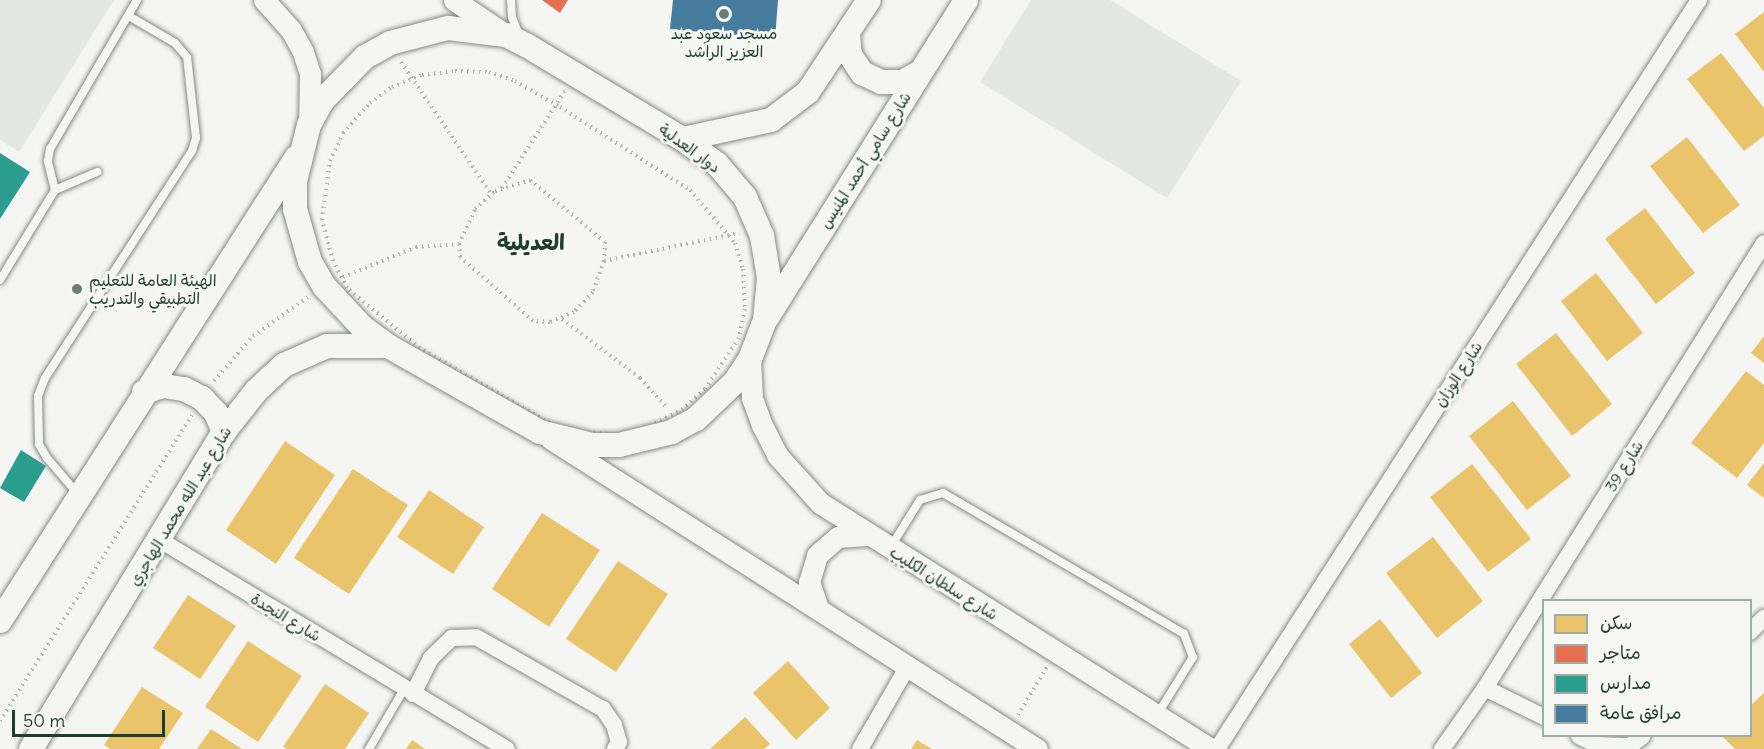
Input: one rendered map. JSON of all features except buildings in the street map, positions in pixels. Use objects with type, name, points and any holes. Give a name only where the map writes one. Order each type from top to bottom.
[{"type":"main road","points":[[683,139],[771,120],[808,92],[869,0]]},
{"type":"main road","name":"شارع سامي أحمد المنيس","points":[[765,321],[966,0]]},
{"type":"main road","name":"دوار العدلية","points":[[448,28],[516,40],[683,139],[717,164],[745,197],[757,225],[769,278],[765,321],[750,359],[717,402],[676,421],[646,440],[620,445],[592,445],[540,432],[388,346],[363,328],[333,282],[310,262],[299,227],[295,181],[299,153],[309,125],[342,77],[390,43],[448,28]]},
{"type":"main road","points":[[848,34],[850,55],[862,73],[881,82],[902,82],[921,72]]},
{"type":"main road","points":[[0,621],[144,392],[299,153]]},
{"type":"main road","name":"شارع عبد الله محمد الهاجري","points":[[38,747],[224,432],[256,391],[284,365],[327,346],[388,346]]},
{"type":"main road","points":[[144,392],[164,386],[184,389],[202,398],[216,413],[224,432]]},
{"type":"street","points":[[264,0],[291,30],[303,52],[310,74],[309,125]]},
{"type":"street","points":[[454,0],[516,40]]},
{"type":"street","name":"شارع الوزان","points":[[1217,749],[1699,0]]},
{"type":"street","name":"شارع 39","points":[[1442,749],[1485,688],[1764,243]]},
{"type":"street","name":"شارع سلطان الكليب","points":[[750,359],[752,398],[777,455],[820,503],[866,535],[1211,749]]},
{"type":"street","points":[[540,432],[1037,749]]},
{"type":"street","points":[[818,608],[809,582],[817,555],[838,537],[866,535]]},
{"type":"street","name":"شارع النجدة","points":[[160,540],[507,749]]},
{"type":"street","points":[[1752,630],[1764,618]]},
{"type":"street","points":[[409,692],[431,658],[452,638],[476,637],[603,709],[614,725],[619,742],[615,749]]},
{"type":"street","points":[[860,749],[908,666]]},
{"type":"street","points":[[1485,688],[1542,716]]},
{"type":"street","points":[[1583,737],[1597,745],[1630,746],[1641,737]]},
{"type":"lane","points":[[55,190],[48,161],[50,149],[137,0]]},
{"type":"lane","points":[[511,0],[516,40]]},
{"type":"lane","points":[[79,495],[46,458],[39,444],[38,396],[45,378],[192,151],[196,138],[187,57],[175,43],[129,16]]},
{"type":"lane","points":[[0,280],[55,190],[97,172]]},
{"type":"lane","points":[[890,549],[920,500],[943,493],[1184,634],[1193,657],[1157,716]]},
{"type":"lane","points":[[369,749],[409,692]]},
{"type":"path","points":[[390,43],[411,79],[491,194]]},
{"type":"path","points":[[455,71],[489,72],[515,81],[690,190],[730,237],[743,269],[745,309],[739,338],[705,389],[676,421],[636,433],[619,435],[560,429],[420,348],[333,282],[322,220],[330,161],[343,133],[370,103],[411,79],[455,71]]},
{"type":"path","points":[[501,188],[576,74]]},
{"type":"path","points":[[530,180],[605,242],[604,261],[593,292],[562,319],[532,321],[463,264],[459,244],[469,218],[491,194],[501,188],[530,180]]},
{"type":"path","points":[[604,261],[730,237],[757,225]]},
{"type":"path","points":[[0,721],[202,398],[233,355],[253,336],[333,282],[416,247],[459,244]]},
{"type":"path","points":[[562,319],[640,378],[676,421]]},
{"type":"path","points":[[1008,731],[1055,653]]},
{"type":"shaded area","points":[[0,0],[114,0],[19,152],[0,140]]},
{"type":"shaded area","points":[[1031,0],[1110,0],[1241,81],[1167,198],[980,82]]},
{"type":"place","name":"مسجد سعود عبد العزيز الراشد","points":[[724,14]]},
{"type":"place","name":"الهيئة العامة للتعليم التطبيقي والتدريب","points":[[77,289]]},
{"type":"district","name":"العديلية","points":[[531,243]]}]
